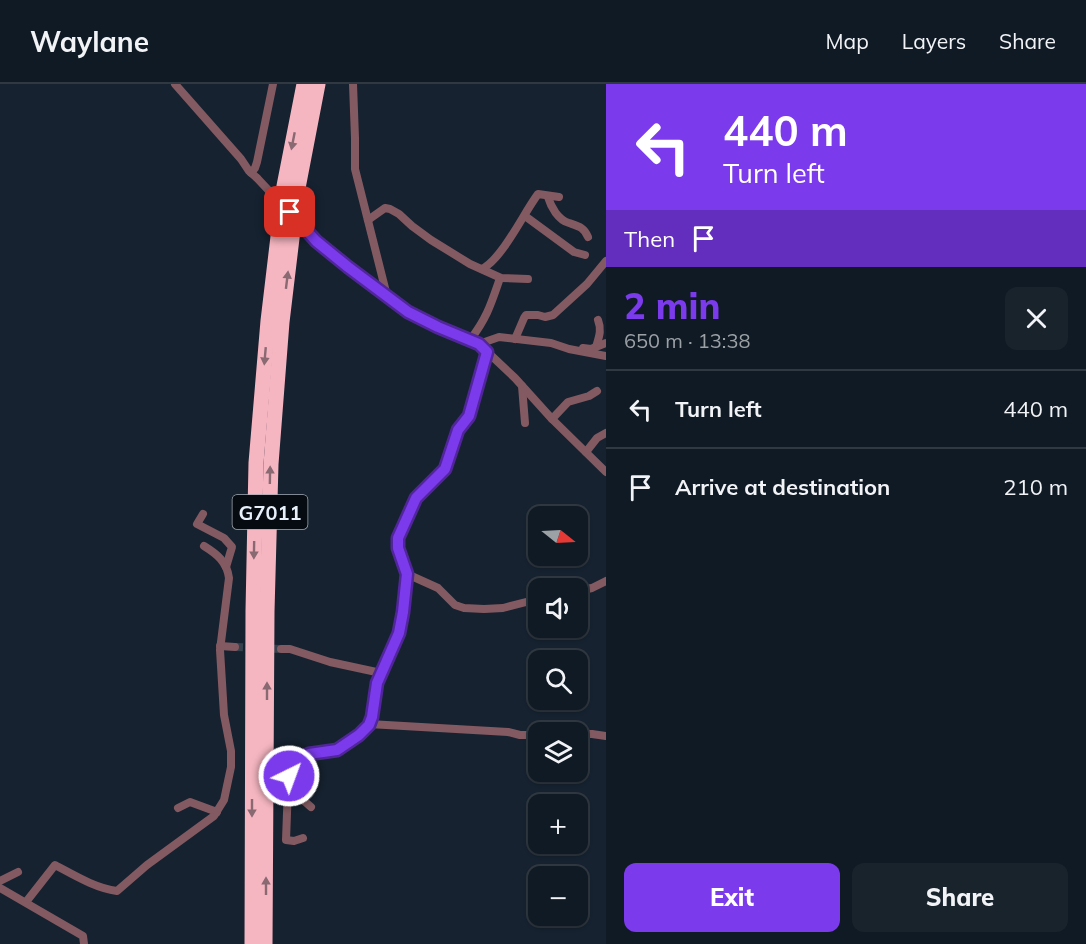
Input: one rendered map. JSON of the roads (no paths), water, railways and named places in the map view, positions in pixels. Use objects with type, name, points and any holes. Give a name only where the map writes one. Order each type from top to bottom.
[{"type":"highway","name":"G7011","points":[[252,944],[256,464],[268,321],[284,186],[304,84]]},
{"type":"highway","name":"G7011","points":[[265,944],[267,612],[271,464],[282,322],[298,188],[318,84]]},
{"type":"street","points":[[175,84],[254,176],[316,241],[408,312],[474,342],[487,352],[606,472]]},
{"type":"street","points":[[254,176],[273,84]]},
{"type":"street","points":[[353,84],[355,169],[387,296]]},
{"type":"street","points":[[482,269],[497,256],[538,194],[559,197]]},
{"type":"street","points":[[548,196],[557,216],[568,223],[580,226],[588,237]]},
{"type":"street","points":[[368,220],[385,208],[390,209],[431,240],[470,264],[500,278],[528,279]]},
{"type":"street","points":[[525,216],[574,252],[585,255]]},
{"type":"street","points":[[515,339],[526,315],[545,317],[554,315],[587,284],[606,261]]},
{"type":"street","points":[[474,342],[490,309],[500,278]]},
{"type":"street","points":[[596,347],[600,337],[598,320]]},
{"type":"street","points":[[474,342],[499,337],[553,344],[606,356]]},
{"type":"street","points":[[553,344],[561,343],[591,349],[606,343]]},
{"type":"street","points":[[303,838],[294,841],[286,840],[287,792],[290,773],[298,760],[309,754],[337,750],[359,735],[369,724],[377,683],[399,633],[403,612],[407,574],[398,548],[398,538],[416,498],[445,469],[458,430],[469,416],[487,352]]},
{"type":"street","points":[[522,386],[525,423]]},
{"type":"street","points":[[552,419],[568,402],[589,396],[597,391]]},
{"type":"street","points":[[585,452],[597,438],[606,433]]},
{"type":"street","points":[[203,514],[197,524],[226,540],[232,547],[226,567]]},
{"type":"street","points":[[204,546],[217,554],[230,556]]},
{"type":"street","points":[[26,902],[55,865],[84,880],[117,891],[147,865],[214,816],[224,800],[231,767],[231,751],[224,715],[220,646],[229,576],[217,554]]},
{"type":"street","points":[[407,574],[438,588],[454,605],[464,608],[504,608],[528,602]]},
{"type":"street","points":[[588,589],[606,581]]},
{"type":"street","points":[[220,646],[236,647]]},
{"type":"street","points":[[282,649],[290,649],[330,662],[381,673]]},
{"type":"street","points":[[369,724],[528,735]]},
{"type":"street","points":[[588,734],[606,736]]},
{"type":"street","points":[[287,792],[302,799],[311,807]]},
{"type":"street","points":[[178,808],[190,802],[217,812]]},
{"type":"street","points":[[0,881],[18,872]]},
{"type":"street","points":[[0,888],[83,936],[84,944]]},
{"type":"tunnel","points":[[235,647],[281,649]]}]
